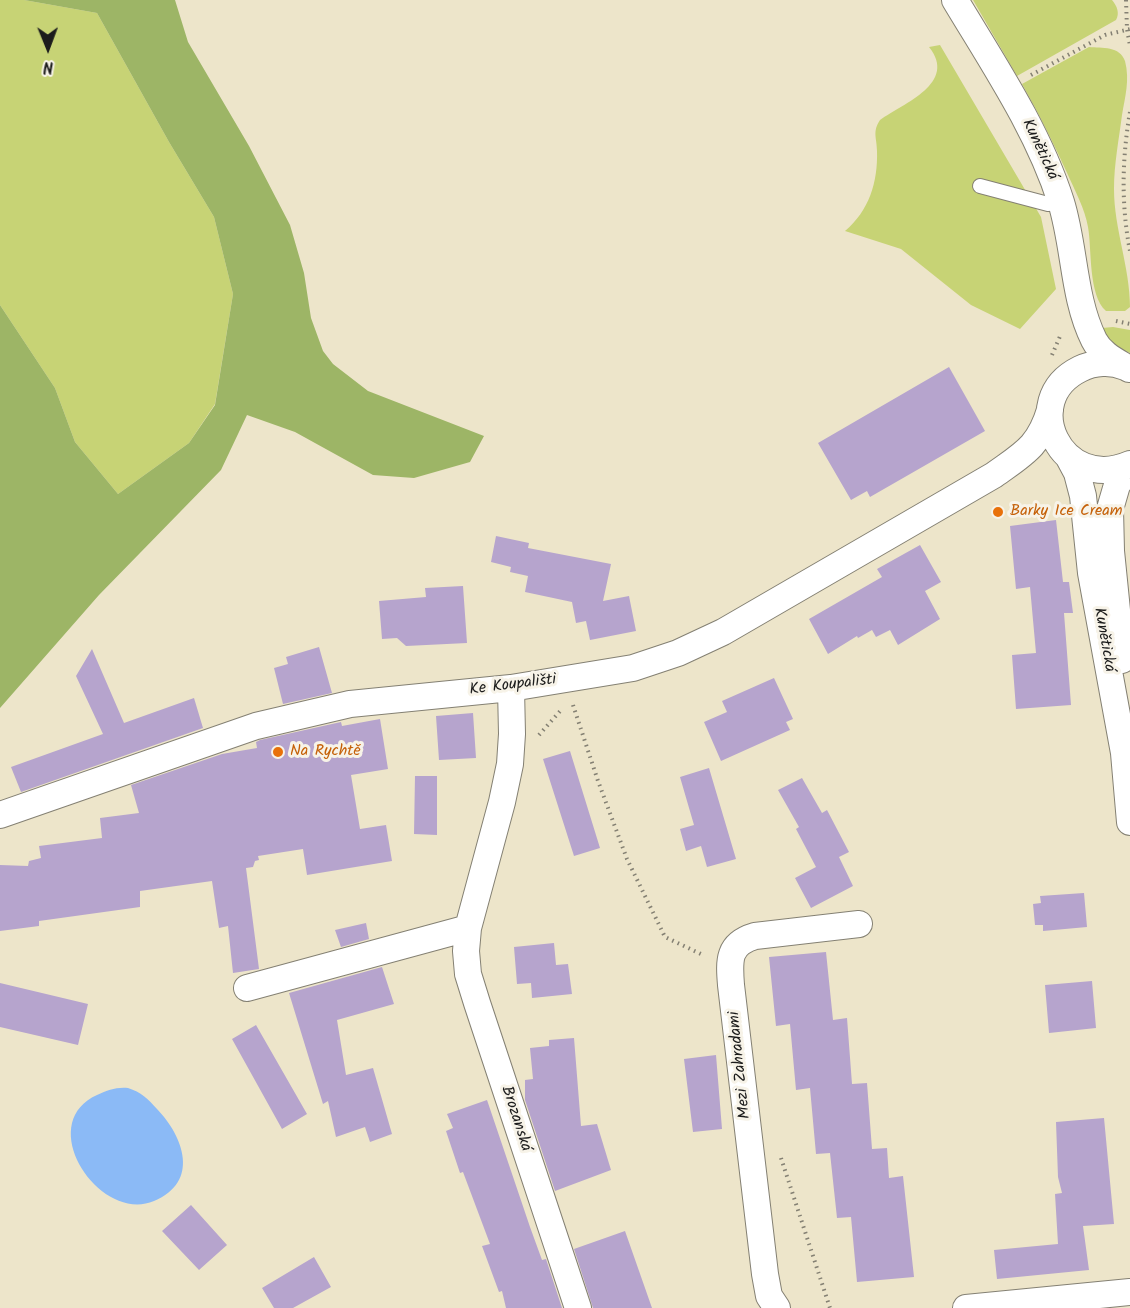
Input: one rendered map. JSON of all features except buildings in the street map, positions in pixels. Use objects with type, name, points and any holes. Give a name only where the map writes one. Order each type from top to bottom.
[{"type":"street","name":"Kunětická","points":[[955,0],[1036,137],[1061,200],[1068,226],[1084,315],[1083,344],[1054,401],[1051,428],[1080,481],[1091,573],[1124,753]]},
{"type":"street","name":"Kunětická","points":[[1084,315],[1099,348],[1129,369]]},
{"type":"street","points":[[1054,401],[1068,376],[1084,367],[1111,363],[1129,369]]},
{"type":"street","name":"Ke Koupališti","points":[[0,815],[256,726],[350,704],[511,688],[633,668],[678,653],[723,632],[994,474],[1035,443],[1045,428],[1054,401]]},
{"type":"street","points":[[1065,455],[1077,464],[1098,471],[1130,466]]},
{"type":"street","name":"Ke Koupališti","points":[[994,474],[1065,455]]},
{"type":"street","name":"Kunětická","points":[[1130,466],[1112,495],[1109,522],[1123,672],[1124,753],[1130,822]]},
{"type":"street","name":"Brozanská","points":[[511,688],[510,764],[468,928],[466,951],[468,974],[578,1308]]},
{"type":"street","points":[[729,967],[733,950],[746,939],[767,934],[859,924]]},
{"type":"street","points":[[247,988],[468,928]]},
{"type":"street","name":"Mezi Zahradami","points":[[729,967],[765,1274],[769,1296],[777,1308]]},
{"type":"street","points":[[966,1308],[1130,1292]]},
{"type":"lane","points":[[980,186],[1048,204],[1061,200]]},
{"type":"path","points":[[1126,0],[1130,46]]},
{"type":"path","points":[[1041,70],[1105,35],[1128,29]]},
{"type":"path","points":[[1130,112],[1124,162],[1124,198],[1130,251]]},
{"type":"path","points":[[572,701],[627,859],[665,937],[729,967]]},
{"type":"path","points":[[779,1152],[830,1308]]},
{"type":"green space","points":[[0,0],[24,0],[97,13],[214,217],[233,294],[215,404],[189,443],[118,494],[75,442],[55,388],[0,305]]},
{"type":"green space","points":[[24,0],[175,0],[188,42],[249,146],[290,225],[304,273],[311,318],[323,351],[333,364],[368,391],[484,436],[470,462],[414,478],[373,475],[295,432],[247,415],[221,470],[99,595],[0,708],[0,305],[55,388],[75,442],[118,494],[189,443],[215,405],[233,294],[214,217],[97,13]]},
{"type":"green space","points":[[973,0],[1112,0],[1117,7],[1118,15],[1116,20],[1017,76]]},
{"type":"green space","points":[[940,45],[1041,217],[1056,289],[1020,329],[971,305],[901,249],[845,231],[866,205],[874,185],[877,163],[876,132],[880,120],[914,99],[933,81],[937,71],[936,60],[929,47]]},
{"type":"green space","points":[[1089,47],[1115,50],[1123,56],[1127,75],[1114,189],[1116,219],[1128,277],[1130,307],[1125,311],[1106,311],[1100,304],[1093,283],[1085,214],[1052,140],[1022,84]]},
{"type":"green space","points":[[1102,328],[1130,330],[1130,353],[1108,344]]},
{"type":"water","points":[[128,1088],[144,1096],[167,1120],[180,1145],[183,1158],[178,1183],[168,1193],[154,1201],[133,1204],[113,1198],[95,1185],[81,1168],[73,1147],[71,1127],[79,1109],[97,1095],[112,1089]]},
{"type":"place","name":"Barky Ice Cream","points":[[998,512]]},
{"type":"place","name":"Na Rychtě","points":[[278,752]]}]
